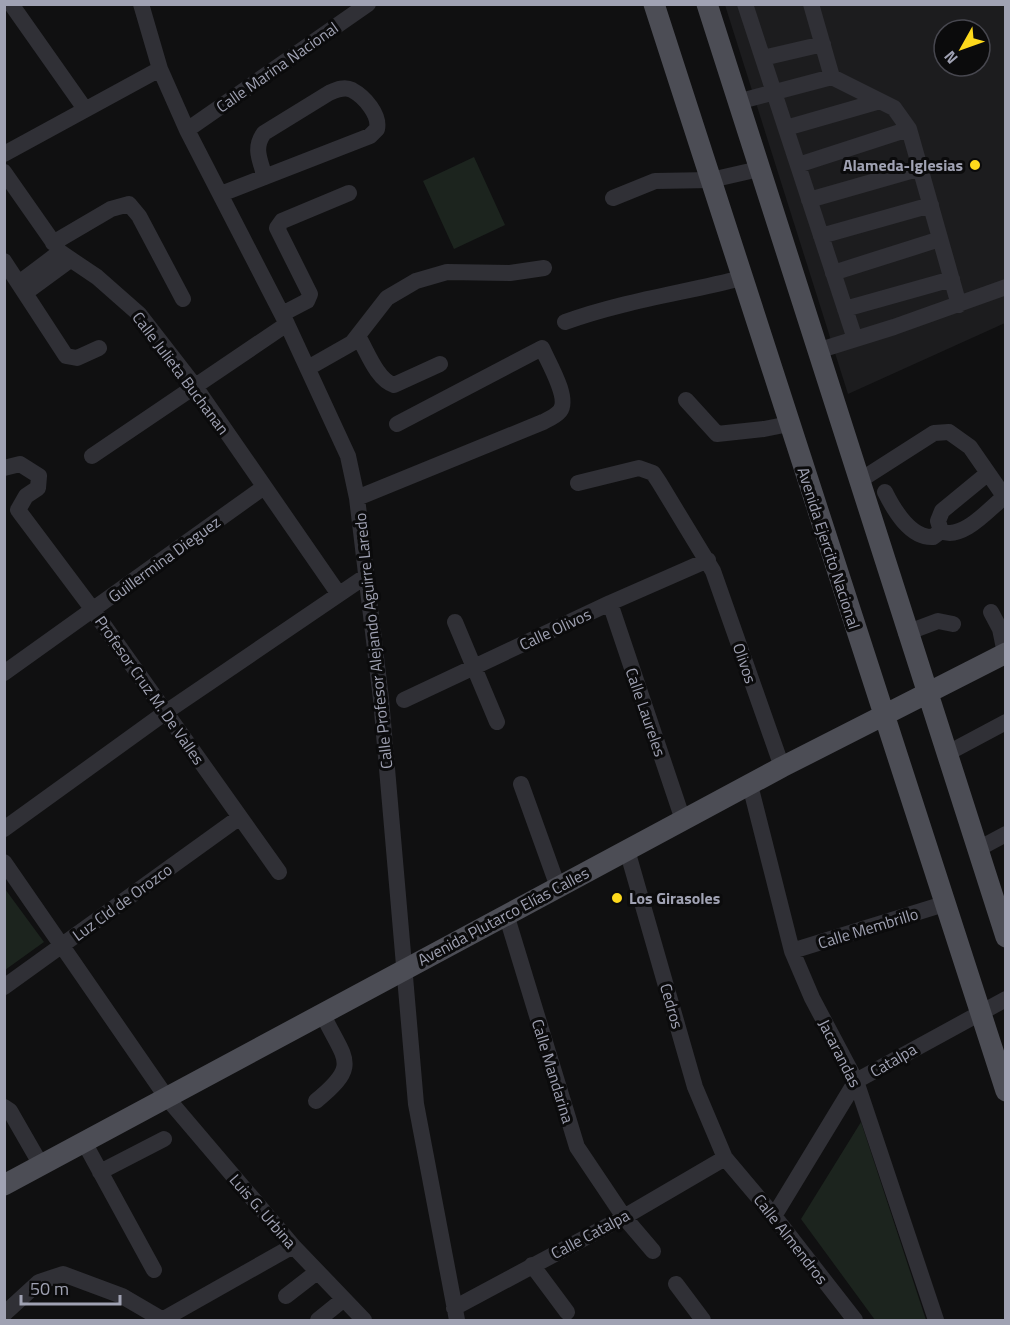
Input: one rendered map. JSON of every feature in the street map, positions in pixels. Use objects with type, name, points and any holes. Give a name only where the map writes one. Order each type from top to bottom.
[{"type":"main road","name":"Avenida Ejercito Nacional","points":[[654,4],[1005,1091]]},
{"type":"main road","points":[[706,4],[1005,937]]},
{"type":"main road","name":"Avenida Plutarco Elías Calles","points":[[4,1185],[782,767],[1005,655]]},
{"type":"street","points":[[11,4],[86,109]]},
{"type":"street","name":"Calle Profesor Alejando Aguirre Laredo","points":[[141,4],[160,69],[187,130],[285,319],[348,456],[357,498],[382,710],[416,1104],[456,1314]]},
{"type":"street","name":"Calle Marina Nacional","points":[[187,130],[368,4]]},
{"type":"street","points":[[745,4],[855,339]]},
{"type":"street","points":[[811,4],[832,77]]},
{"type":"street","points":[[763,58],[823,44]]},
{"type":"street","points":[[4,154],[160,69]]},
{"type":"street","points":[[737,102],[832,77],[894,108],[909,129],[959,305]]},
{"type":"street","points":[[221,194],[265,177],[370,136],[377,129],[378,118],[368,104],[352,90],[340,88],[329,93],[264,133],[258,142],[257,151],[265,177]]},
{"type":"street","points":[[786,128],[880,101]]},
{"type":"street","points":[[798,165],[909,129]]},
{"type":"street","points":[[809,200],[921,168]]},
{"type":"street","points":[[613,198],[655,181],[711,180],[759,169]]},
{"type":"street","name":"Calle Julieta Buchanan","points":[[4,172],[61,251],[97,277],[139,314],[194,385],[338,593]]},
{"type":"street","points":[[92,456],[194,385],[307,301],[310,294],[277,228],[282,221],[349,193]]},
{"type":"street","points":[[22,288],[111,209],[129,204],[138,216],[183,299]]},
{"type":"street","points":[[821,236],[931,205]]},
{"type":"street","points":[[833,273],[940,239]]},
{"type":"street","points":[[4,261],[66,356],[77,358],[99,348]]},
{"type":"street","points":[[308,368],[341,350],[358,336],[387,298],[416,281],[447,272],[510,273],[544,267]]},
{"type":"street","points":[[566,322],[631,301],[691,291],[742,278]]},
{"type":"street","points":[[845,309],[951,279]]},
{"type":"street","points":[[817,351],[959,305],[1005,287]]},
{"type":"street","points":[[358,336],[380,374],[389,384],[394,385],[440,364]]},
{"type":"street","points":[[357,498],[543,422],[557,414],[563,402],[561,390],[542,348],[397,424]]},
{"type":"street","points":[[686,400],[717,434],[789,424]]},
{"type":"street","points":[[859,481],[934,433],[949,432],[970,447],[1005,498],[960,532],[949,534],[941,531]]},
{"type":"street","points":[[4,468],[20,464],[39,476],[38,488],[26,496],[11,512]]},
{"type":"street","name":"Olivos","points":[[578,483],[623,472],[647,469],[659,482],[708,560],[782,767]]},
{"type":"street","points":[[941,531],[938,521],[942,511],[987,474]]},
{"type":"street","name":"Guillermina Dieguez","points":[[4,673],[264,487]]},
{"type":"street","points":[[885,492],[895,510],[919,535],[933,537],[941,531]]},
{"type":"street","name":"Profesor Cruz M. De Valles","points":[[11,512],[93,610],[279,872]]},
{"type":"street","name":"Calle Olivos","points":[[404,700],[610,603],[708,560]]},
{"type":"street","points":[[4,829],[166,712],[366,576]]},
{"type":"street","name":"Calle Laureles","points":[[610,603],[683,820]]},
{"type":"street","points":[[991,612],[1000,629],[1005,655]]},
{"type":"street","points":[[906,633],[938,621],[953,624]]},
{"type":"street","points":[[455,622],[476,666],[497,722]]},
{"type":"street","points":[[946,754],[1005,722]]},
{"type":"street","points":[[521,784],[558,887]]},
{"type":"street","name":"Jacarandas","points":[[750,785],[792,951],[812,998],[856,1081],[936,1320]]},
{"type":"street","name":"Luz CId de Orozco","points":[[4,987],[240,818]]},
{"type":"street","points":[[978,849],[1005,834]]},
{"type":"street","name":"Cedros","points":[[627,850],[695,1087],[725,1158]]},
{"type":"street","name":"Luis G. Urbina","points":[[4,862],[167,1098],[293,1246],[364,1320]]},
{"type":"street","name":"Calle Membrillo","points":[[792,951],[944,904]]},
{"type":"street","name":"Calle Mandarina","points":[[506,914],[577,1147],[624,1218],[653,1251]]},
{"type":"street","name":"Catalpa","points":[[774,1216],[856,1081],[1005,999]]},
{"type":"street","points":[[316,1101],[337,1083],[345,1071],[345,1061],[322,1013]]},
{"type":"street","points":[[4,1107],[10,1111],[42,1165]]},
{"type":"street","points":[[100,1172],[164,1138]]},
{"type":"street","points":[[84,1142],[154,1270]]},
{"type":"street","name":"Calle Almendros","points":[[725,1158],[774,1216],[855,1320]]},
{"type":"street","name":"Calle Catalpa","points":[[456,1314],[532,1265],[624,1218],[725,1158]]},
{"type":"street","points":[[4,1314],[39,1282],[63,1274],[122,1296],[163,1320],[293,1246]]},
{"type":"street","points":[[532,1265],[567,1312]]},
{"type":"street","points":[[286,1296],[317,1272]]},
{"type":"street","points":[[676,1284],[703,1320]]},
{"type":"street","points":[[318,1320],[344,1299]]},
{"type":"shaded area","name":"Alameda-Iglesias","points":[[725,5],[1005,5],[1005,323],[848,394]]},
{"type":"shaded area","points":[[474,157],[505,225],[454,249],[423,181]]},
{"type":"shaded area","points":[[5,889],[44,942],[4,970]]},
{"type":"shaded area","points":[[861,1122],[926,1320],[875,1320],[801,1219]]},
{"type":"place","name":"Alameda-Iglesias","points":[[975,165]]},
{"type":"place","name":"Los Girasoles","points":[[617,898]]}]
